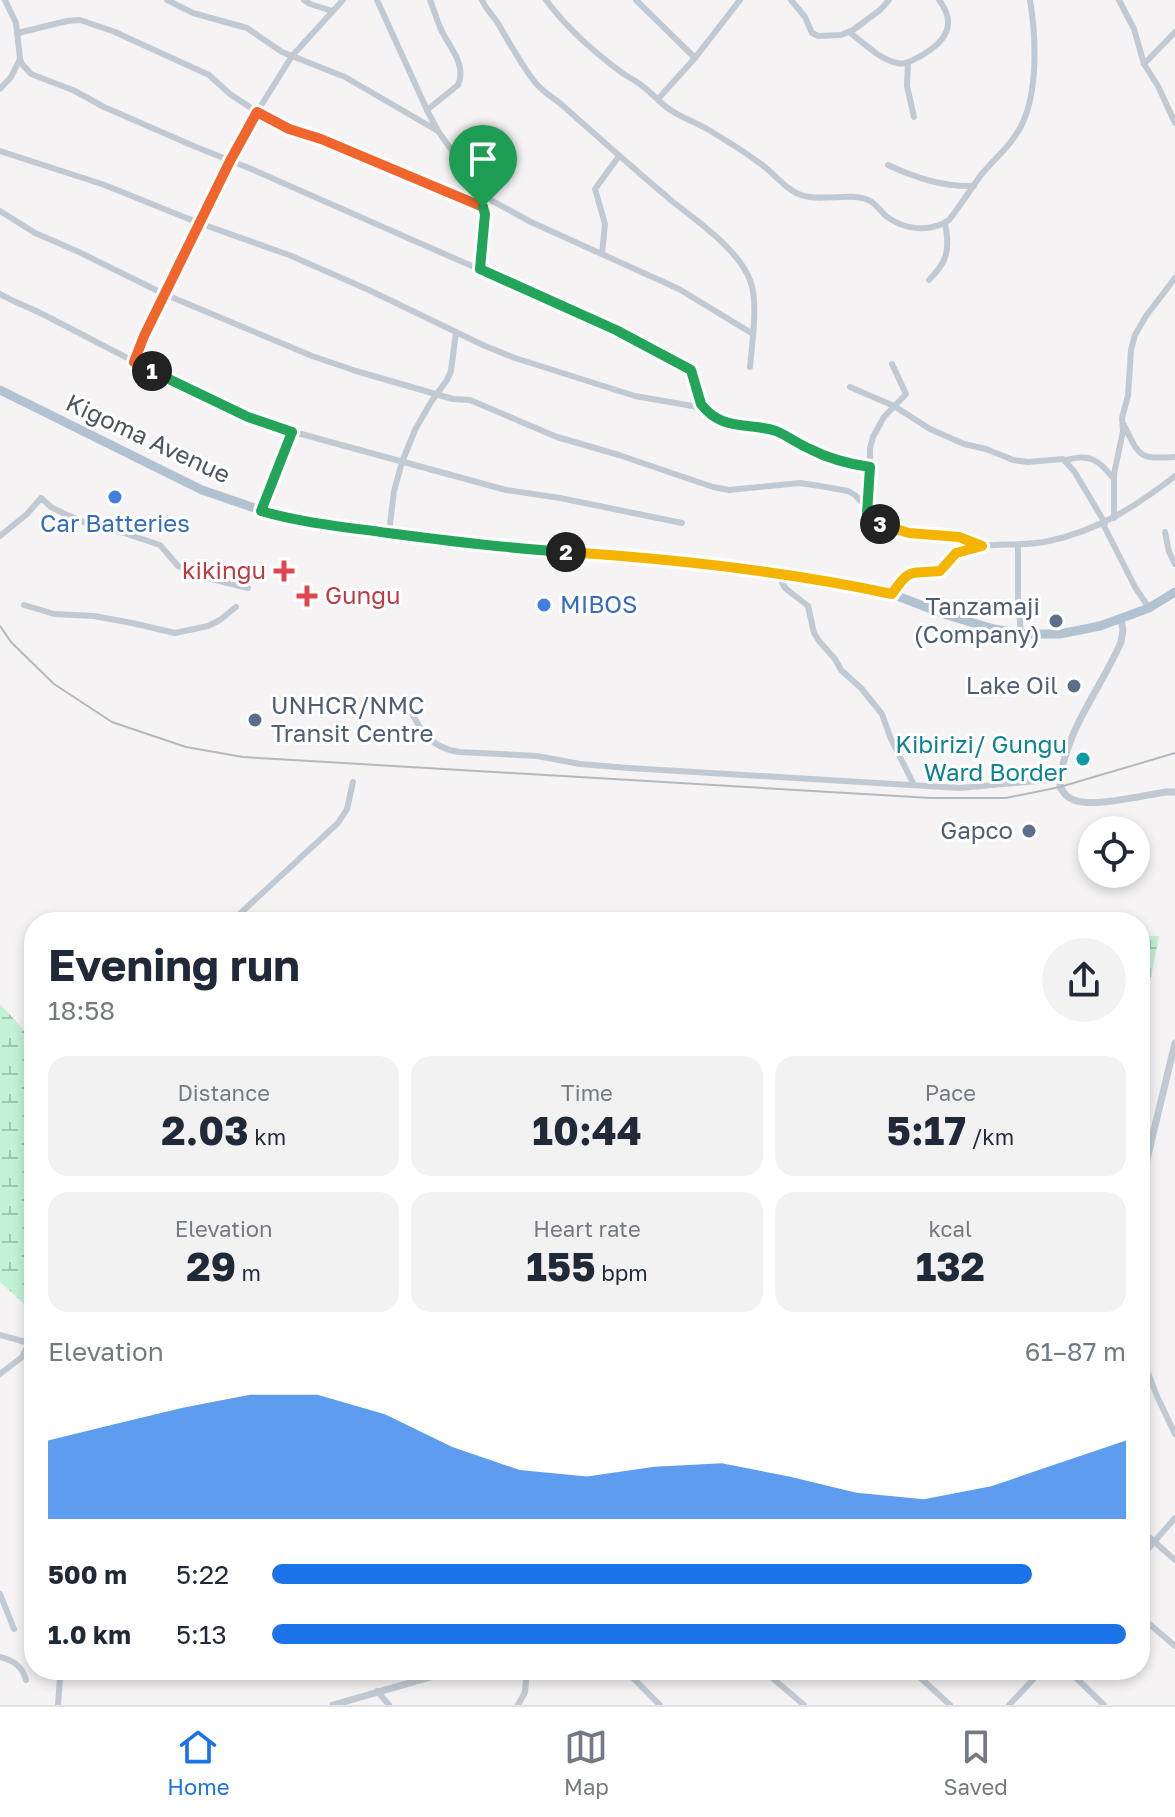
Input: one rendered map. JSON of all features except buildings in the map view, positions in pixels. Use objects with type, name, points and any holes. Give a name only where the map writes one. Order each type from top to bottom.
[{"type":"main road","name":"Kigoma Avenue","points":[[0,390],[202,490],[281,517],[513,549],[676,560],[778,575],[892,594],[947,615],[1021,634],[1060,634],[1121,619],[1149,608],[1175,592]]},
{"type":"street","points":[[4,0],[16,23],[20,59],[31,74],[616,330],[691,370],[704,408]]},
{"type":"street","points":[[167,0],[193,13],[247,28],[272,46],[345,77],[438,131]]},
{"type":"street","points":[[304,0],[332,11]]},
{"type":"street","points":[[134,362],[164,294],[257,112],[292,56],[343,0]]},
{"type":"street","points":[[377,0],[427,110],[483,207],[480,269]]},
{"type":"street","points":[[427,110],[458,85],[460,79],[457,55],[445,38],[430,0]]},
{"type":"street","points":[[482,0],[535,83],[705,229],[742,265],[754,294],[750,367]]},
{"type":"street","points":[[546,0],[583,40],[668,109],[707,129],[766,167],[800,195],[866,199],[888,218],[915,228],[928,229],[949,220],[1017,134],[1027,113],[1034,53],[1030,0]]},
{"type":"street","points":[[636,0],[695,58]]},
{"type":"street","points":[[658,99],[740,0]]},
{"type":"street","points":[[791,0],[818,36],[849,32],[889,0]]},
{"type":"street","points":[[849,32],[892,62],[901,65],[908,63],[934,48],[948,29],[949,14],[939,0]]},
{"type":"street","points":[[1119,0],[1134,29],[1144,64],[1175,123]]},
{"type":"street","points":[[18,33],[67,21],[83,21],[115,32],[209,75],[230,94],[289,129],[321,139],[483,207]]},
{"type":"street","points":[[1144,64],[1175,32]]},
{"type":"street","points":[[0,89],[11,77],[20,59]]},
{"type":"street","points":[[908,63],[907,86],[914,117]]},
{"type":"street","points":[[0,151],[102,184],[289,255],[515,358],[635,396],[704,408],[731,425],[776,431],[828,458],[870,467]]},
{"type":"street","points":[[602,254],[605,224],[595,189],[619,156]]},
{"type":"street","points":[[888,165],[942,185],[974,186]]},
{"type":"street","points":[[474,191],[531,222],[679,289],[753,334]]},
{"type":"street","points":[[0,211],[35,233],[164,294],[312,356],[453,399],[470,400],[557,437],[713,487],[729,490],[785,483],[810,484],[848,491],[867,508]]},
{"type":"street","points":[[929,280],[947,255],[945,223]]},
{"type":"street","points":[[1114,518],[1116,459],[1128,396],[1131,350],[1135,335],[1175,278]]},
{"type":"street","points":[[0,294],[248,417],[292,432],[506,490],[682,523]]},
{"type":"street","points":[[389,533],[394,491],[402,462],[415,430],[451,371],[456,332]]},
{"type":"street","points":[[892,364],[906,394],[878,426],[873,437],[868,518],[909,533],[959,537],[982,546]]},
{"type":"street","points":[[850,387],[894,406],[951,439],[1013,460],[1096,460],[1114,479]]},
{"type":"street","points":[[1122,422],[1144,456],[1153,459],[1175,457]]},
{"type":"street","points":[[261,511],[292,432]]},
{"type":"street","points":[[1066,460],[1149,608]]},
{"type":"street","points":[[892,594],[907,574],[940,571],[956,553],[982,546],[1046,542],[1104,524],[1140,503],[1175,476]]},
{"type":"street","points":[[0,536],[41,498],[51,507],[98,528],[160,545],[178,566],[207,578],[248,588]]},
{"type":"street","points":[[1165,532],[1175,564]]},
{"type":"street","points":[[1018,545],[1021,634]]},
{"type":"street","points":[[778,575],[785,588],[808,606],[819,641],[882,714],[914,785]]},
{"type":"street","points":[[24,605],[54,614],[94,616],[175,633],[208,626],[236,607]]},
{"type":"street","points":[[1121,619],[1121,642],[1068,747],[1060,787],[1078,802],[1175,792]]},
{"type":"street","points":[[405,698],[421,730],[437,746],[447,750],[537,756],[629,768],[968,788],[1060,779]]},
{"type":"street","points":[[242,912],[338,823],[347,809],[353,782]]},
{"type":"street","points":[[1150,1147],[1175,1043]]},
{"type":"street","points":[[0,1335],[24,1340]]},
{"type":"street","points":[[0,1374],[24,1354]]},
{"type":"street","points":[[1150,1378],[1175,1434]]},
{"type":"street","points":[[1150,1547],[1175,1518]]},
{"type":"street","points":[[1150,1538],[1175,1560]]},
{"type":"street","points":[[0,1594],[14,1629]]},
{"type":"street","points":[[1150,1625],[1175,1646]]},
{"type":"street","points":[[0,1657],[19,1666],[24,1676]]},
{"type":"street","points":[[58,1705],[60,1680]]},
{"type":"street","points":[[333,1705],[418,1680]]},
{"type":"street","points":[[518,1705],[525,1692],[526,1680]]},
{"type":"street","points":[[635,1680],[660,1705]]},
{"type":"street","points":[[775,1680],[804,1705]]},
{"type":"street","points":[[923,1680],[950,1705]]},
{"type":"street","points":[[1009,1705],[1033,1680]]},
{"type":"street","points":[[1078,1680],[1104,1705]]},
{"type":"street","points":[[377,1691],[389,1705]]},
{"type":"green space","points":[[1150,936],[1159,936],[1150,982]]},
{"type":"green space","points":[[0,1004],[24,1030],[24,1304],[0,1282]]},
{"type":"railway","points":[[0,626],[11,642],[54,684],[112,722],[186,747],[243,757],[931,798],[1006,798],[1060,787],[1175,753]]},
{"type":"place","name":"Car Batteries","points":[[115,497]]},
{"type":"place","name":"kikingu","points":[[284,571]]},
{"type":"place","name":"Gungu","points":[[307,596]]},
{"type":"place","name":"MIBOS","points":[[544,605]]},
{"type":"place","name":"Tanzamaji (Company)","points":[[1056,621]]},
{"type":"place","name":"Lake Oil","points":[[1074,686]]},
{"type":"place","name":"UNHCR/NMC Transit Centre","points":[[255,720]]},
{"type":"place","name":"Kibirizi/ Gungu Ward Border","points":[[1083,759]]},
{"type":"place","name":"Gapco","points":[[1029,831]]},
{"type":"route","points":[[257,112],[289,129],[321,139],[483,207],[480,269],[673,358],[693,371],[701,404],[718,419],[731,425],[776,431],[828,458],[870,467],[867,514],[873,521],[909,533],[959,537],[982,546],[956,553],[940,571],[907,574],[892,594],[718,565],[513,549],[281,517],[261,511],[292,432],[248,417],[134,362],[180,260],[257,112]]}]
